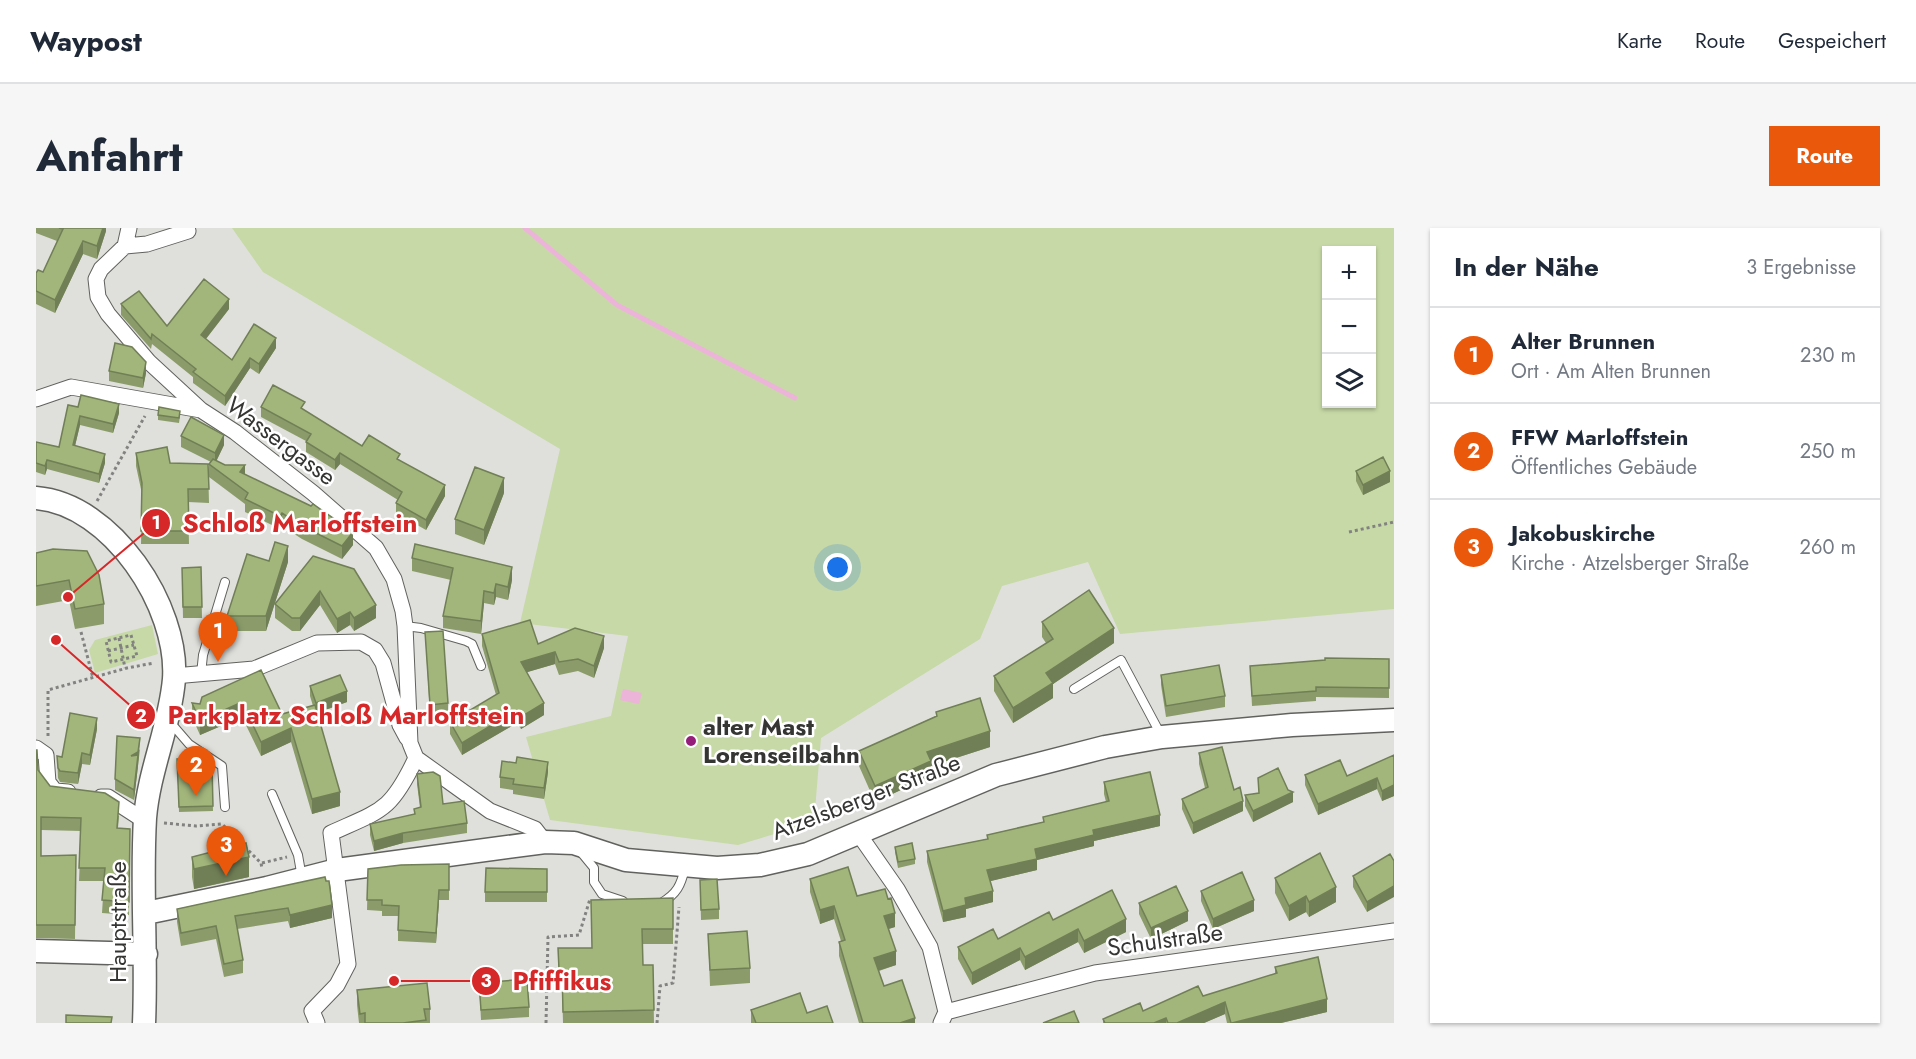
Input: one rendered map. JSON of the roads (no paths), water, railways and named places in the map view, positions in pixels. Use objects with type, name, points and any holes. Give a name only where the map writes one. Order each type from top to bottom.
[{"type":"street","points":[[129,228],[125,246],[147,244],[188,231]]},
{"type":"street","name":"Wassergasse","points":[[125,246],[101,269],[96,279],[98,297],[108,314],[149,362],[201,410],[235,432],[314,493],[376,548],[394,579],[404,610],[410,743],[416,758]]},
{"type":"street","name":"Wassergasse","points":[[36,399],[71,387],[201,410]]},
{"type":"street","name":"Hauptstraße","points":[[36,498],[58,502],[88,516],[125,551],[151,590],[167,628],[174,676],[145,820],[144,1023]]},
{"type":"street","points":[[174,676],[254,669],[301,647],[338,641],[362,642],[375,650],[383,663],[400,725],[410,743]]},
{"type":"street","name":"Atzelsberger Straße","points":[[146,913],[267,888],[337,870],[545,842],[574,843],[626,860],[717,868],[760,865],[808,854],[996,776],[1105,747],[1162,737],[1292,725],[1394,720]]},
{"type":"street","points":[[41,752],[48,782],[56,791],[108,797],[145,820]]},
{"type":"street","points":[[317,1023],[312,1011],[337,985],[348,964],[331,833],[385,809],[403,785],[416,758],[490,811],[535,829],[545,842]]},
{"type":"street","points":[[858,833],[897,889],[930,947],[943,1017]]},
{"type":"street","name":"Schulstraße","points":[[943,1017],[1095,973],[1394,931]]},
{"type":"street","points":[[36,951],[146,954]]},
{"type":"lane","points":[[201,674],[203,655],[225,582]]},
{"type":"lane","points":[[405,626],[472,644],[481,666]]},
{"type":"lane","points":[[1074,689],[1121,660],[1162,737]]},
{"type":"lane","points":[[167,719],[189,744],[222,766],[225,807]]},
{"type":"lane","points":[[272,794],[298,855],[302,879]]},
{"type":"lane","points":[[574,843],[594,868],[598,888],[602,894],[638,903]]},
{"type":"lane","points":[[649,903],[659,904],[673,896],[678,890],[685,866]]},
{"type":"waterway","points":[[525,228],[617,305],[795,398]]},
{"type":"place","name":"Schloß Marloffstein","points":[[68,597]]},
{"type":"place","name":"Parkplatz Schloß Marloffstein","points":[[56,640]]},
{"type":"place","name":"Alter Brunnen","points":[[218,662]]},
{"type":"place","name":"alter Mast Lorenseilbahn","points":[[691,741]]},
{"type":"place","name":"FFW Marloffstein","points":[[196,796]]},
{"type":"place","name":"Jakobuskirche","points":[[226,876]]},
{"type":"place","name":"Pfiffikus","points":[[394,981]]}]
